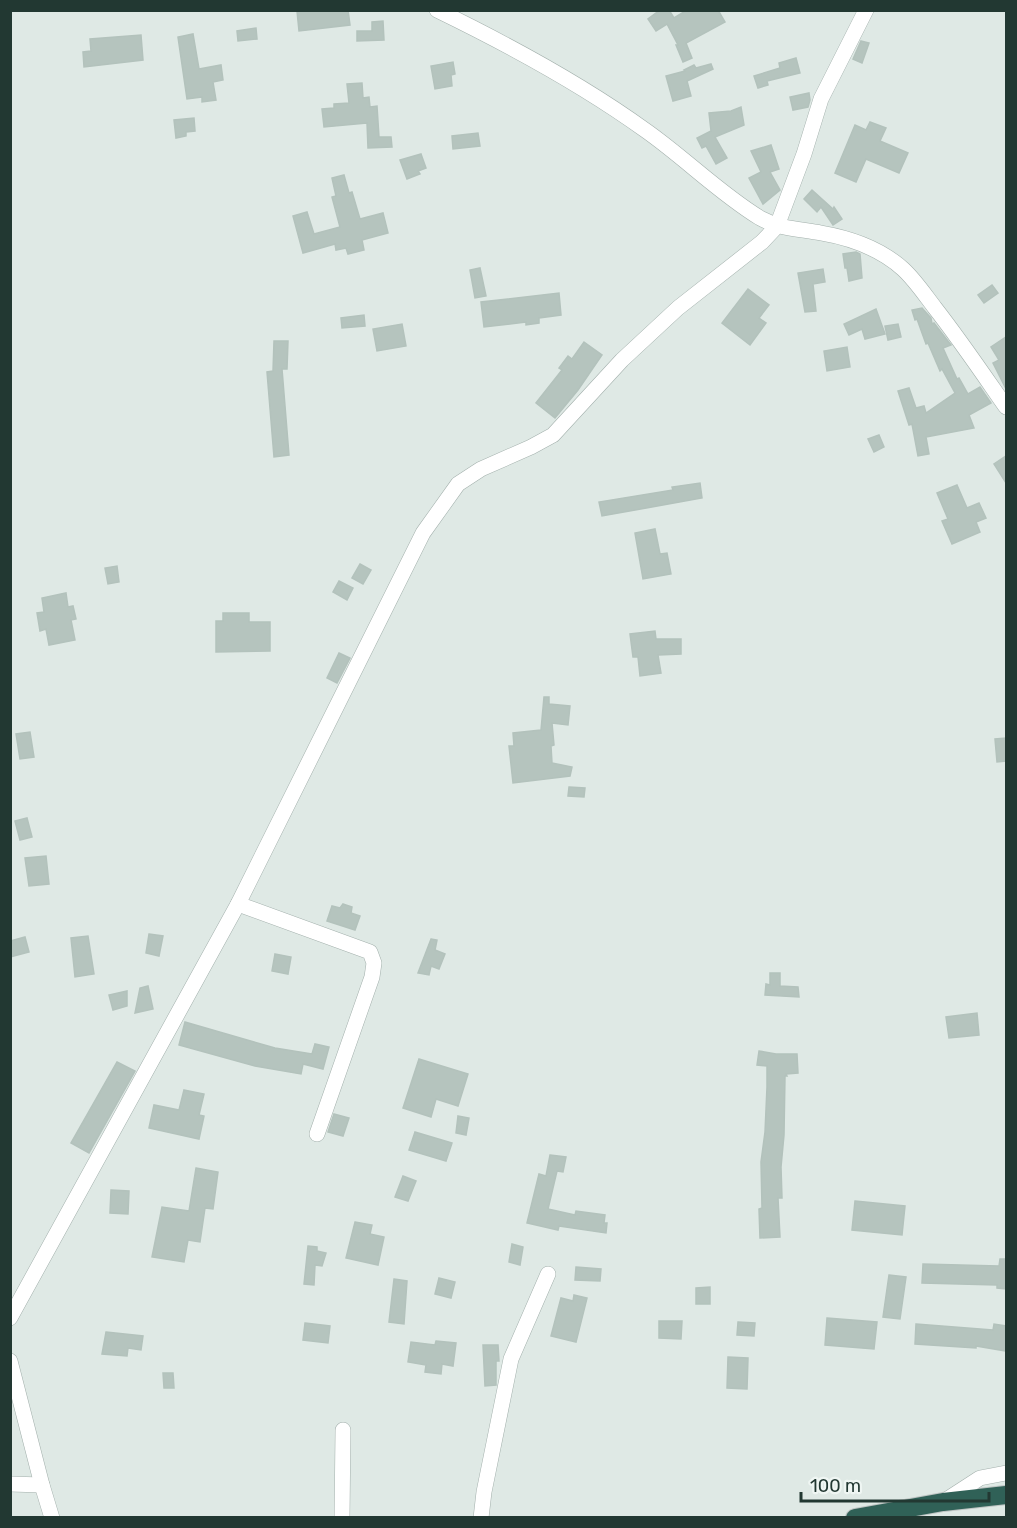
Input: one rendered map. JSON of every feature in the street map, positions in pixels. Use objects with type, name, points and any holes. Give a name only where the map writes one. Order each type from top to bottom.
[{"type":"highway","points":[[855,1518],[943,1502],[1006,1495]]},
{"type":"street","points":[[437,10],[507,44],[611,106],[669,147],[720,190],[761,218],[777,226],[846,238],[860,243],[902,268],[960,341],[1006,407]]},
{"type":"street","points":[[10,1318],[238,904],[423,533],[458,484],[481,469],[553,435],[621,360],[706,284],[762,242],[777,226],[801,164],[821,99],[866,10]]},
{"type":"street","points":[[238,904],[370,952],[374,963],[372,977],[316,1134]]},
{"type":"street","points":[[481,1518],[484,1492],[511,1359],[548,1274]]},
{"type":"street","points":[[10,1361],[52,1518]]},
{"type":"street","points":[[342,1518],[343,1430]]},
{"type":"street","points":[[943,1502],[980,1478],[1006,1473]]},
{"type":"street","points":[[10,1484],[42,1485]]},
{"type":"building","points":[[348,10],[350,25],[299,31],[297,11]]},
{"type":"building","points":[[660,10],[669,10],[674,18],[687,10],[718,10],[725,22],[686,43],[692,58],[683,62],[676,45],[678,45],[667,24],[656,31],[648,19]]},
{"type":"building","points":[[383,21],[384,40],[357,41],[357,31],[372,31],[372,22]]},
{"type":"building","points":[[256,28],[257,39],[238,41],[237,31]]},
{"type":"building","points":[[193,34],[199,69],[221,65],[223,80],[213,82],[216,100],[202,102],[202,97],[187,99],[178,37]]},
{"type":"building","points":[[141,35],[143,60],[84,67],[83,52],[91,51],[90,39]]},
{"type":"building","points":[[861,41],[869,43],[862,63],[853,59]]},
{"type":"building","points":[[796,58],[800,73],[767,81],[768,85],[758,88],[754,76],[780,68],[779,63]]},
{"type":"building","points":[[453,62],[455,74],[451,75],[452,86],[435,89],[431,66]]},
{"type":"building","points":[[711,64],[713,69],[687,81],[691,96],[673,101],[666,76],[685,71],[694,65],[696,68]]},
{"type":"building","points":[[362,83],[363,98],[369,97],[370,107],[377,106],[379,137],[391,137],[392,147],[368,148],[367,123],[324,127],[322,109],[334,108],[334,104],[349,103],[347,84]]},
{"type":"building","points":[[809,93],[808,107],[793,110],[790,97]]},
{"type":"building","points":[[741,107],[744,125],[715,137],[727,158],[716,164],[706,146],[702,148],[697,138],[711,131],[709,113],[731,111]]},
{"type":"building","points":[[194,118],[195,131],[186,132],[186,136],[176,138],[174,120]]},
{"type":"building","points":[[870,122],[886,128],[880,141],[908,153],[899,173],[866,159],[856,182],[835,173],[855,125],[866,130]]},
{"type":"building","points":[[478,133],[480,146],[453,149],[452,136]]},
{"type":"building","points":[[771,145],[779,169],[770,172],[780,190],[763,204],[749,178],[761,172],[751,151]]},
{"type":"building","points":[[421,154],[426,168],[418,171],[420,174],[407,179],[400,160]]},
{"type":"building","points":[[344,175],[360,219],[383,213],[388,233],[362,240],[364,250],[348,254],[346,248],[336,250],[335,244],[303,253],[293,216],[307,212],[314,234],[340,227],[332,197],[336,196],[332,178]]},
{"type":"building","points":[[812,190],[833,209],[834,207],[842,219],[833,225],[821,207],[817,212],[804,199]]},
{"type":"building","points":[[856,252],[860,254],[862,278],[849,281],[843,254]]},
{"type":"building","points":[[480,268],[486,296],[475,298],[470,270]]},
{"type":"building","points":[[823,269],[825,282],[813,284],[816,311],[805,312],[798,273]]},
{"type":"building","points":[[992,285],[998,293],[984,303],[978,295]]},
{"type":"building","points":[[748,289],[769,305],[759,318],[766,323],[750,345],[722,323]]},
{"type":"building","points":[[559,293],[561,315],[539,318],[539,323],[526,325],[526,322],[484,327],[481,302]]},
{"type":"building","points":[[922,308],[931,318],[932,324],[934,323],[951,345],[943,348],[957,379],[959,378],[968,394],[980,387],[991,403],[969,415],[974,428],[926,437],[929,454],[918,456],[912,424],[909,425],[898,391],[909,388],[916,408],[924,406],[926,413],[955,393],[942,369],[940,371],[928,343],[926,344],[917,319],[915,320],[912,310]]},
{"type":"building","points":[[876,309],[885,334],[865,339],[862,329],[849,335],[844,324]]},
{"type":"building","points":[[364,315],[365,326],[342,328],[341,318]]},
{"type":"building","points":[[402,324],[406,346],[377,351],[373,329]]},
{"type":"building","points":[[898,324],[901,337],[888,340],[885,326]]},
{"type":"building","points":[[1006,337],[1006,389],[993,363],[999,360],[991,347]]},
{"type":"building","points":[[274,341],[288,341],[287,369],[282,369],[289,455],[274,457],[267,372],[273,371]]},
{"type":"building","points":[[584,342],[602,355],[555,418],[536,403],[562,370],[559,368],[568,356],[572,359]]},
{"type":"building","points":[[847,347],[850,367],[827,371],[824,351]]},
{"type":"building","points":[[879,435],[884,447],[874,452],[868,439]]},
{"type":"building","points":[[1006,456],[1006,483],[994,464]]},
{"type":"building","points":[[700,483],[702,498],[602,516],[599,502],[673,490],[672,487]]},
{"type":"building","points":[[957,485],[967,508],[979,503],[986,518],[976,522],[980,532],[952,544],[942,521],[948,519],[937,493]]},
{"type":"building","points":[[655,529],[660,554],[667,553],[671,574],[643,579],[635,533]]},
{"type":"building","points":[[360,564],[371,570],[363,584],[352,578]]},
{"type":"building","points":[[117,566],[119,582],[108,584],[105,568]]},
{"type":"building","points":[[339,581],[353,588],[347,600],[333,592]]},
{"type":"building","points":[[66,593],[68,607],[73,606],[76,619],[71,620],[75,640],[49,645],[46,629],[40,631],[37,613],[44,612],[42,598]]},
{"type":"building","points":[[223,613],[249,613],[249,622],[270,622],[270,651],[216,652],[216,621],[223,621]]},
{"type":"building","points":[[655,631],[656,639],[681,639],[681,654],[658,655],[661,673],[640,676],[638,657],[633,657],[630,634]]},
{"type":"building","points":[[339,653],[350,658],[337,683],[327,678]]},
{"type":"building","points":[[544,697],[549,697],[549,704],[570,706],[568,725],[552,723],[554,745],[551,746],[552,763],[572,767],[570,776],[513,783],[509,746],[514,746],[513,733],[541,730]]},
{"type":"building","points":[[30,732],[34,757],[20,759],[16,734]]},
{"type":"building","points":[[1006,738],[1006,761],[997,762],[995,739]]},
{"type":"building","points":[[569,787],[585,788],[584,797],[568,796]]},
{"type":"building","points":[[27,818],[32,837],[20,840],[15,821]]},
{"type":"building","points":[[46,856],[49,884],[29,886],[25,858]]},
{"type":"building","points":[[343,904],[352,907],[351,913],[360,916],[355,930],[327,921],[332,906],[340,908]]},
{"type":"building","points":[[149,934],[163,936],[159,956],[146,953]]},
{"type":"building","points":[[88,936],[94,974],[75,977],[71,938]]},
{"type":"building","points":[[25,937],[29,952],[10,957],[10,941]]},
{"type":"building","points":[[431,939],[437,940],[435,950],[445,954],[439,969],[431,966],[429,975],[418,973]]},
{"type":"building","points":[[275,954],[291,957],[288,974],[272,971]]},
{"type":"building","points":[[770,973],[780,973],[780,986],[798,987],[799,997],[765,995],[766,984],[770,985]]},
{"type":"building","points":[[148,986],[153,1009],[135,1013],[140,988]]},
{"type":"building","points":[[127,991],[127,1006],[113,1010],[109,995]]},
{"type":"building","points":[[977,1013],[979,1035],[949,1038],[946,1017]]},
{"type":"building","points":[[185,1022],[275,1048],[312,1054],[315,1044],[329,1047],[323,1069],[303,1064],[301,1074],[255,1066],[179,1045]]},
{"type":"building","points":[[759,1051],[797,1054],[798,1073],[785,1076],[782,1198],[778,1198],[780,1237],[760,1238],[759,1209],[762,1208],[761,1162],[765,1132],[767,1066],[757,1065]]},
{"type":"building","points":[[419,1059],[468,1074],[458,1106],[436,1099],[431,1117],[403,1108]]},
{"type":"building","points":[[117,1062],[135,1071],[89,1153],[71,1143]]},
{"type":"building","points":[[184,1090],[204,1094],[199,1115],[204,1116],[199,1139],[149,1128],[154,1105],[179,1110]]},
{"type":"building","points":[[334,1114],[349,1118],[343,1136],[328,1132]]},
{"type":"building","points":[[458,1116],[469,1118],[466,1135],[456,1133]]},
{"type":"building","points":[[415,1132],[452,1143],[446,1161],[409,1150]]},
{"type":"building","points":[[550,1155],[566,1157],[563,1172],[557,1171],[548,1209],[575,1215],[576,1211],[605,1215],[606,1233],[559,1226],[558,1230],[527,1223],[539,1174],[546,1176]]},
{"type":"building","points":[[196,1168],[218,1172],[213,1209],[205,1208],[200,1242],[188,1240],[184,1262],[152,1257],[162,1207],[189,1211]]},
{"type":"building","points":[[403,1176],[416,1181],[408,1201],[395,1197]]},
{"type":"building","points":[[111,1190],[129,1191],[128,1214],[110,1213]]},
{"type":"building","points":[[855,1201],[905,1206],[902,1235],[852,1230]]},
{"type":"building","points":[[355,1222],[372,1225],[370,1234],[384,1237],[378,1265],[346,1258]]},
{"type":"building","points":[[512,1244],[523,1247],[520,1265],[509,1262]]},
{"type":"building","points":[[308,1246],[317,1247],[317,1251],[326,1253],[322,1266],[315,1265],[314,1285],[304,1284]]},
{"type":"building","points":[[1000,1259],[1006,1259],[1006,1289],[997,1288],[997,1285],[922,1283],[923,1264],[999,1266]]},
{"type":"building","points":[[576,1267],[601,1269],[600,1281],[575,1280]]},
{"type":"building","points":[[889,1275],[906,1277],[900,1319],[883,1317]]},
{"type":"building","points":[[439,1278],[455,1282],[451,1298],[435,1294]]},
{"type":"building","points":[[394,1279],[407,1281],[404,1324],[389,1322]]},
{"type":"building","points":[[710,1287],[710,1304],[696,1304],[696,1288]]},
{"type":"building","points":[[574,1295],[587,1298],[576,1342],[551,1336],[561,1298],[573,1301]]},
{"type":"building","points":[[827,1318],[877,1322],[874,1349],[825,1345]]},
{"type":"building","points":[[659,1321],[682,1321],[681,1339],[659,1338]]},
{"type":"building","points":[[738,1322],[755,1323],[754,1336],[737,1335]]},
{"type":"building","points":[[305,1323],[330,1326],[328,1343],[303,1340]]},
{"type":"building","points":[[916,1324],[993,1330],[994,1324],[1006,1326],[1006,1351],[976,1346],[976,1348],[915,1344]]},
{"type":"building","points":[[106,1332],[143,1336],[141,1350],[128,1348],[127,1356],[102,1354]]},
{"type":"building","points":[[436,1341],[456,1343],[453,1366],[442,1364],[441,1374],[425,1372],[426,1365],[408,1362],[411,1342],[435,1345]]},
{"type":"building","points":[[483,1345],[498,1345],[496,1385],[485,1386]]},
{"type":"building","points":[[728,1357],[748,1358],[747,1389],[727,1388]]},
{"type":"building","points":[[163,1373],[173,1373],[174,1388],[164,1388]]}]
